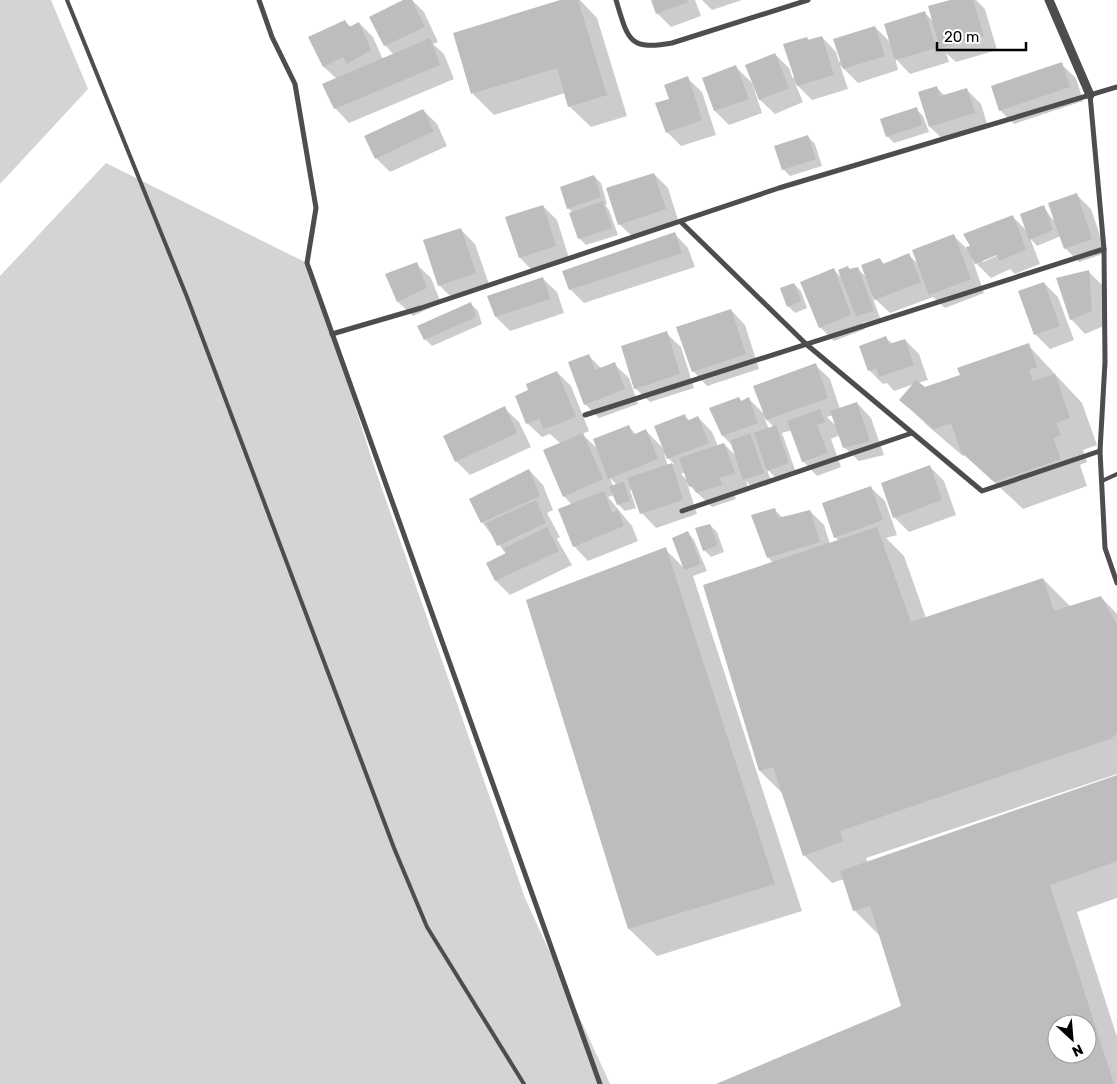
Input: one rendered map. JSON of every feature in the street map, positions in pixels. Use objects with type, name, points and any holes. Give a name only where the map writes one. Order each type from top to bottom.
[{"type":"street","points":[[259,0],[272,36],[295,84],[316,208],[307,263],[600,1084]]},
{"type":"street","points":[[616,0],[628,34],[636,44],[650,47],[672,43],[808,0]]},
{"type":"street","points":[[1049,0],[1090,96],[1104,249],[1105,362],[1100,451],[1105,548],[1117,583]]},
{"type":"street","points":[[332,334],[421,308],[779,188],[1117,87]]},
{"type":"street","points":[[681,222],[806,344],[982,491],[1100,451]]},
{"type":"street","points":[[585,415],[1104,249]]},
{"type":"street","points":[[682,511],[912,433]]},
{"type":"lane","points":[[67,0],[187,297],[394,848],[427,927],[524,1084]]},
{"type":"lane","points":[[1102,480],[1117,474]]},
{"type":"shaded area","points":[[0,0],[51,0],[88,89],[0,184]]},
{"type":"shaded area","points":[[106,163],[307,263],[374,466],[525,898],[610,1084],[0,1084],[0,276]]},
{"type":"building","points":[[403,0],[412,0],[425,27],[384,46],[369,17]]},
{"type":"building","points":[[560,0],[578,0],[607,95],[568,107],[557,68],[471,94],[453,33]]},
{"type":"building","points":[[651,0],[687,0],[688,2],[656,14]]},
{"type":"building","points":[[950,0],[973,0],[984,36],[940,48],[928,6]]},
{"type":"building","points":[[925,11],[936,48],[895,60],[884,24]]},
{"type":"building","points":[[345,20],[349,27],[359,22],[371,50],[347,64],[343,57],[323,67],[308,37]]},
{"type":"building","points":[[875,26],[885,56],[843,69],[833,39]]},
{"type":"building","points":[[822,36],[834,75],[797,86],[783,44],[807,37],[808,40]]},
{"type":"building","points":[[430,38],[440,65],[334,109],[322,84]]},
{"type":"building","points":[[775,53],[789,88],[759,100],[745,65]]},
{"type":"building","points":[[1062,62],[1070,87],[999,111],[991,86]]},
{"type":"building","points":[[736,65],[749,99],[714,111],[702,78]]},
{"type":"building","points":[[688,76],[702,120],[666,133],[655,103],[669,99],[664,85]]},
{"type":"building","points":[[937,86],[940,96],[967,88],[975,113],[929,127],[918,92]]},
{"type":"building","points":[[917,107],[922,125],[886,137],[880,119]]},
{"type":"building","points":[[423,109],[434,131],[375,159],[364,136]]},
{"type":"building","points":[[808,135],[816,159],[782,170],[774,146]]},
{"type":"building","points":[[654,173],[666,209],[618,225],[606,188]]},
{"type":"building","points":[[594,175],[601,197],[567,209],[560,187]]},
{"type":"building","points":[[1077,193],[1092,239],[1064,249],[1048,203]]},
{"type":"building","points":[[603,201],[612,228],[578,239],[569,213]]},
{"type":"building","points":[[543,205],[556,246],[519,258],[505,217]]},
{"type":"building","points":[[1044,205],[1053,230],[1029,240],[1020,214]]},
{"type":"building","points":[[1013,215],[1026,249],[1000,261],[997,255],[975,264],[966,247],[970,246],[963,234]]},
{"type":"building","points":[[461,228],[476,273],[438,286],[423,240]]},
{"type":"building","points":[[675,232],[682,253],[569,290],[562,271]]},
{"type":"building","points":[[954,234],[971,279],[929,295],[912,250]]},
{"type":"building","points":[[909,253],[921,282],[874,300],[861,265],[880,258],[883,264]]},
{"type":"building","points":[[417,262],[427,288],[397,302],[385,274]]},
{"type":"building","points":[[848,266],[849,269],[858,267],[874,311],[856,316],[838,270]]},
{"type":"building","points":[[834,268],[851,315],[819,328],[800,282]]},
{"type":"building","points":[[1089,270],[1092,311],[1070,320],[1056,278]]},
{"type":"building","points":[[543,277],[550,299],[495,317],[487,296]]},
{"type":"building","points":[[1044,282],[1060,326],[1034,335],[1018,291]]},
{"type":"building","points":[[794,283],[801,301],[787,307],[780,288]]},
{"type":"building","points":[[471,302],[476,317],[424,340],[417,326]]},
{"type":"building","points":[[731,309],[746,354],[692,372],[676,327]]},
{"type":"building","points":[[667,331],[680,374],[634,389],[621,346]]},
{"type":"building","points":[[886,336],[889,344],[905,339],[914,365],[879,377],[876,368],[868,371],[859,346]]},
{"type":"building","points":[[1029,343],[1037,367],[1029,370],[1033,381],[1055,374],[1070,418],[1056,423],[1061,435],[1053,438],[1061,459],[994,482],[961,452],[951,423],[934,429],[899,400],[916,380],[925,387],[960,375],[957,368]]},
{"type":"building","points":[[589,354],[595,370],[615,362],[625,389],[584,405],[568,362]]},
{"type":"building","points":[[816,363],[828,398],[766,420],[753,386]]},
{"type":"building","points":[[557,371],[576,417],[544,429],[539,419],[526,424],[515,396],[528,390],[526,384]]},
{"type":"building","points":[[739,397],[741,401],[749,397],[758,423],[722,436],[709,408]]},
{"type":"building","points":[[857,402],[870,441],[843,448],[830,411]]},
{"type":"building","points":[[505,406],[517,433],[455,462],[443,436]]},
{"type":"building","points":[[820,409],[825,422],[817,425],[828,453],[802,462],[787,421]]},
{"type":"building","points":[[685,414],[687,421],[698,416],[709,443],[667,459],[654,426]]},
{"type":"building","points":[[629,425],[633,435],[646,429],[658,459],[608,479],[593,439]]},
{"type":"building","points":[[776,425],[789,463],[767,471],[754,433]]},
{"type":"building","points":[[583,433],[603,479],[563,497],[543,450]]},
{"type":"building","points":[[750,433],[764,473],[743,480],[730,441]]},
{"type":"building","points":[[724,443],[735,473],[720,478],[722,485],[696,493],[693,486],[689,487],[679,458]]},
{"type":"building","points":[[672,463],[683,500],[640,514],[627,478]]},
{"type":"building","points":[[930,465],[942,500],[893,518],[881,483]]},
{"type":"building","points":[[529,469],[540,496],[481,523],[469,499]]},
{"type":"building","points":[[624,482],[630,501],[617,505],[609,486]]},
{"type":"building","points":[[871,486],[883,520],[834,538],[822,503]]},
{"type":"building","points":[[604,491],[612,513],[618,510],[624,526],[573,547],[558,509]]},
{"type":"building","points":[[536,500],[546,523],[497,546],[486,523]]},
{"type":"building","points":[[775,508],[778,518],[810,510],[820,542],[767,558],[751,515]]},
{"type":"building","points":[[710,524],[718,545],[703,551],[695,528]]},
{"type":"building","points":[[547,527],[559,551],[495,581],[486,563],[506,553],[504,548]]},
{"type":"building","points":[[877,527],[911,622],[1043,578],[1054,611],[1101,596],[1117,625],[1117,734],[1110,739],[840,831],[843,841],[803,856],[773,767],[759,771],[703,585]]},
{"type":"building","points":[[688,531],[701,564],[684,570],[672,538]]},
{"type":"building","points":[[666,547],[775,884],[628,929],[526,600]]},
{"type":"building","points":[[1117,775],[1117,861],[1050,885],[1091,1014],[1047,1014],[1047,1064],[1097,1064],[1097,1031],[1114,1084],[716,1084],[901,1006],[870,906],[853,911],[840,871]]}]
